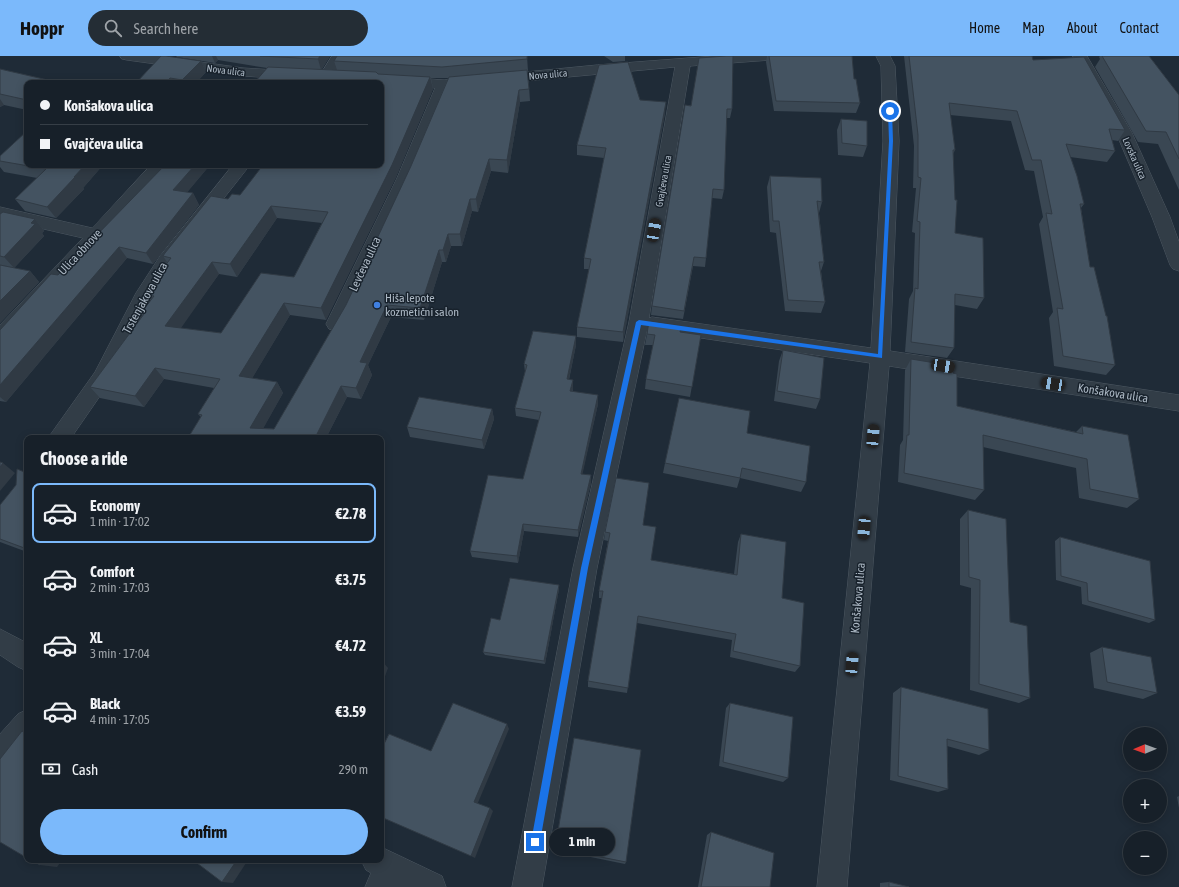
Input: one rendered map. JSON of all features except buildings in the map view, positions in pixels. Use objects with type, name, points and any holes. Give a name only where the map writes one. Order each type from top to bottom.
[{"type":"street","name":"Nova ulica","points":[[127,56],[242,76],[342,78]]},
{"type":"street","points":[[315,77],[339,56]]},
{"type":"street","points":[[581,56],[597,69]]},
{"type":"street","name":"Nova ulica","points":[[389,81],[444,84],[597,69],[770,56]]},
{"type":"street","name":"Konšakova ulica","points":[[832,887],[880,357],[891,141],[888,66],[883,56]]},
{"type":"street","name":"Lovska ulica","points":[[1080,56],[1124,133],[1161,217],[1179,265]]},
{"type":"street","points":[[242,76],[260,62]]},
{"type":"street","name":"Gvajčeva ulica","points":[[527,887],[585,568],[639,322],[683,63]]},
{"type":"street","name":"Levčeva ulica","points":[[329,336],[340,316],[405,178],[444,84]]},
{"type":"street","name":"Ulica obnove","points":[[0,337],[157,168]]},
{"type":"street","name":"Trstenjakova ulica","points":[[61,435],[102,377],[145,293],[166,260],[240,168]]},
{"type":"street","points":[[0,213],[96,235]]},
{"type":"street","points":[[639,322],[880,357]]},
{"type":"street","name":"Konšakova ulica","points":[[880,357],[1179,403]]},
{"type":"street","points":[[0,641],[24,656]]},
{"type":"street","points":[[0,755],[24,727]]},
{"type":"street","points":[[382,872],[431,887]]},
{"type":"place","name":"Hiša lepote kozmetični salon","points":[[377,305]]},
{"type":"route","points":[[535,842],[585,568],[639,322],[880,357],[891,141],[890,111]]}]
